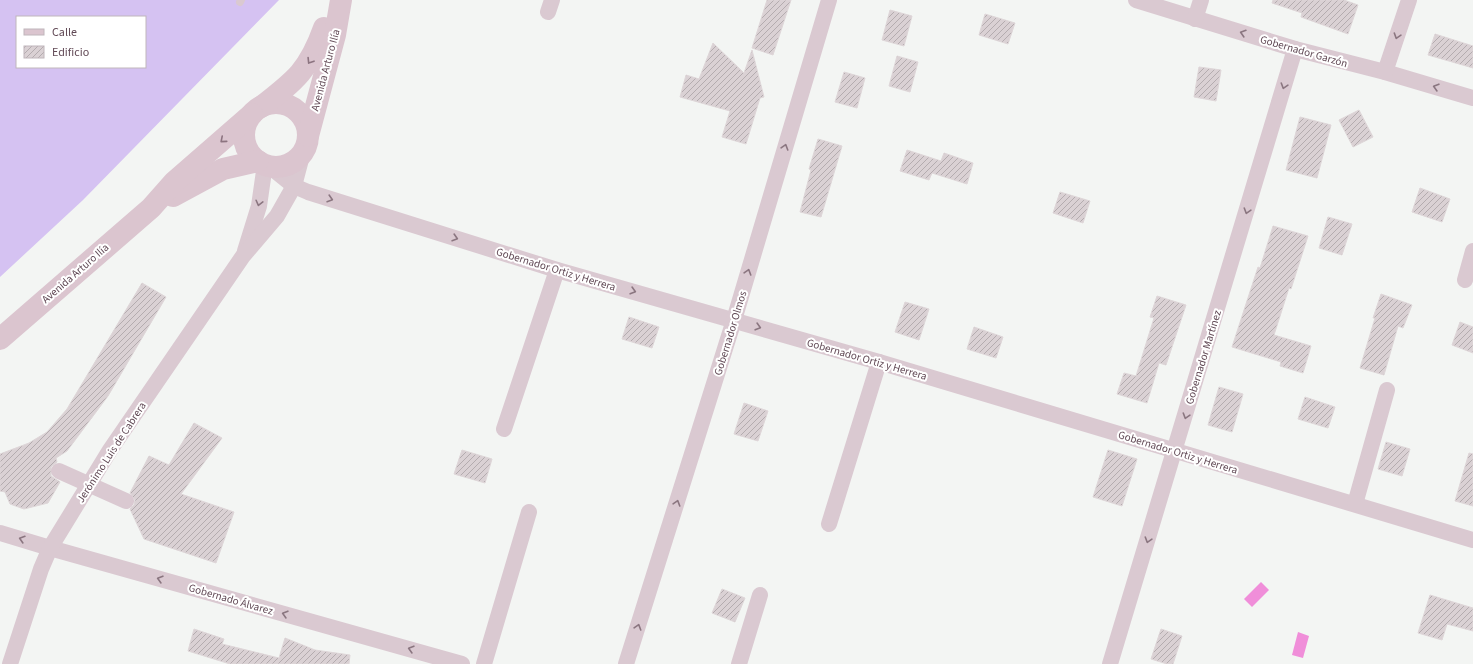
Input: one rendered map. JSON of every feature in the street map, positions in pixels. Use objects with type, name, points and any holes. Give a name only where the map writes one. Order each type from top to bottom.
[{"type":"main road","name":"Avenida Arturo Ilía","points":[[0,339],[151,208],[174,182],[304,70],[313,56],[338,0]]},
{"type":"main road","name":"Avenida Arturo Ilía","points":[[305,146],[314,108],[335,35],[341,0]]},
{"type":"main road","points":[[276,103],[293,108],[305,121],[308,130],[305,146],[289,164],[281,166],[263,163],[248,150],[245,141],[247,122],[255,111],[266,104],[276,103]]},
{"type":"main road","name":"Avenida Arturo Ilía","points":[[151,208],[223,169],[263,163]]},
{"type":"street","name":"Gobernador Olmos","points":[[626,664],[734,320],[829,0]]},
{"type":"street","name":"Gobernador Garzón","points":[[1136,0],[1295,49],[1385,72],[1473,98]]},
{"type":"street","points":[[1195,19],[1201,0]]},
{"type":"street","points":[[1385,72],[1408,0]]},
{"type":"street","name":"Gobernador Martínez","points":[[1110,664],[1295,49]]},
{"type":"street","name":"Jerónimo Luis de Cabrera","points":[[10,664],[41,569],[50,548],[110,450],[243,256],[277,216],[294,186],[305,146]]},
{"type":"street","name":"Jerónimo Luis de Cabrera","points":[[243,256],[259,206],[263,163]]},
{"type":"street","name":"Gobernador Ortiz y Herrera","points":[[263,163],[294,186],[308,192],[557,270],[879,362],[1175,452],[1473,540]]},
{"type":"street","points":[[1465,280],[1473,251]]},
{"type":"street","points":[[504,429],[557,270]]},
{"type":"street","points":[[829,524],[879,362]]},
{"type":"street","points":[[1355,504],[1387,390]]},
{"type":"street","points":[[59,471],[126,501]]},
{"type":"street","points":[[484,664],[529,512]]},
{"type":"street","name":"Gobernado Álvarez","points":[[0,532],[50,548],[439,661],[462,664]]},
{"type":"street","points":[[739,664],[760,595]]},
{"type":"shaded area","points":[[0,0],[279,0],[83,200],[0,277]]},
{"type":"shaded area","points":[[1261,582],[1269,590],[1252,607],[1244,599]]},
{"type":"shaded area","points":[[1298,632],[1309,636],[1303,658],[1292,655]]},
{"type":"building","points":[[767,0],[791,0],[773,55],[752,48]]},
{"type":"building","points":[[1273,0],[1344,0],[1358,5],[1348,34],[1301,17],[1302,13],[1272,3]]},
{"type":"building","points":[[890,10],[912,16],[904,46],[882,40]]},
{"type":"building","points":[[985,14],[1015,23],[1008,44],[979,35]]},
{"type":"building","points":[[1435,34],[1473,46],[1473,68],[1428,55]]},
{"type":"building","points":[[713,43],[744,73],[752,50],[764,97],[760,98],[746,144],[722,137],[730,111],[680,97],[686,75],[699,79]]},
{"type":"building","points":[[897,56],[918,62],[910,92],[889,86]]},
{"type":"building","points":[[1199,67],[1221,70],[1216,101],[1194,97]]},
{"type":"building","points":[[844,72],[865,78],[857,108],[835,102]]},
{"type":"building","points":[[1359,110],[1373,137],[1353,147],[1339,120]]},
{"type":"building","points":[[1300,117],[1331,125],[1317,178],[1286,170]]},
{"type":"building","points":[[818,139],[842,146],[821,217],[800,212],[811,170],[809,169]]},
{"type":"building","points":[[907,150],[941,161],[944,153],[973,163],[967,184],[932,173],[929,180],[900,171]]},
{"type":"building","points":[[1420,188],[1450,199],[1442,222],[1412,212]]},
{"type":"building","points":[[1060,192],[1090,201],[1083,223],[1053,213]]},
{"type":"building","points":[[1328,217],[1352,224],[1342,255],[1319,248]]},
{"type":"building","points":[[1273,226],[1308,236],[1274,335],[1311,346],[1303,373],[1280,366],[1281,362],[1232,347]]},
{"type":"building","points":[[142,283],[166,297],[108,396],[67,451],[56,458],[57,462],[51,467],[51,476],[60,482],[48,503],[24,509],[10,504],[5,492],[0,491],[0,454],[29,443],[47,432],[67,409]]},
{"type":"building","points":[[1381,294],[1412,305],[1403,328],[1398,326],[1384,375],[1360,368]]},
{"type":"building","points":[[1157,296],[1186,305],[1166,365],[1159,363],[1147,403],[1117,394],[1124,373],[1136,376],[1154,318],[1150,317]]},
{"type":"building","points":[[905,302],[929,309],[919,340],[895,332]]},
{"type":"building","points":[[629,317],[659,327],[652,348],[622,339]]},
{"type":"building","points":[[1460,322],[1473,327],[1473,353],[1452,345]]},
{"type":"building","points":[[974,327],[1003,337],[996,358],[967,349]]},
{"type":"building","points":[[1219,387],[1243,394],[1232,432],[1208,425]]},
{"type":"building","points":[[1305,397],[1335,407],[1328,428],[1298,419]]},
{"type":"building","points":[[744,403],[768,411],[758,441],[734,434]]},
{"type":"building","points":[[194,423],[222,438],[181,494],[234,512],[216,563],[144,539],[130,509],[134,505],[135,500],[130,493],[149,456],[169,465]]},
{"type":"building","points":[[1386,442],[1410,449],[1402,476],[1378,469]]},
{"type":"building","points":[[462,450],[492,459],[485,483],[454,474]]},
{"type":"building","points":[[1108,450],[1137,459],[1122,506],[1093,497]]},
{"type":"building","points":[[1469,453],[1473,454],[1473,506],[1455,501]]},
{"type":"building","points":[[722,589],[745,598],[735,622],[712,613]]},
{"type":"building","points":[[1430,595],[1473,608],[1473,631],[1447,624],[1442,640],[1418,633]]},
{"type":"building","points":[[194,629],[224,639],[222,644],[279,658],[285,638],[315,650],[350,655],[349,664],[230,664],[188,651]]},
{"type":"building","points":[[1161,629],[1182,636],[1173,664],[1167,664],[1151,659]]}]
